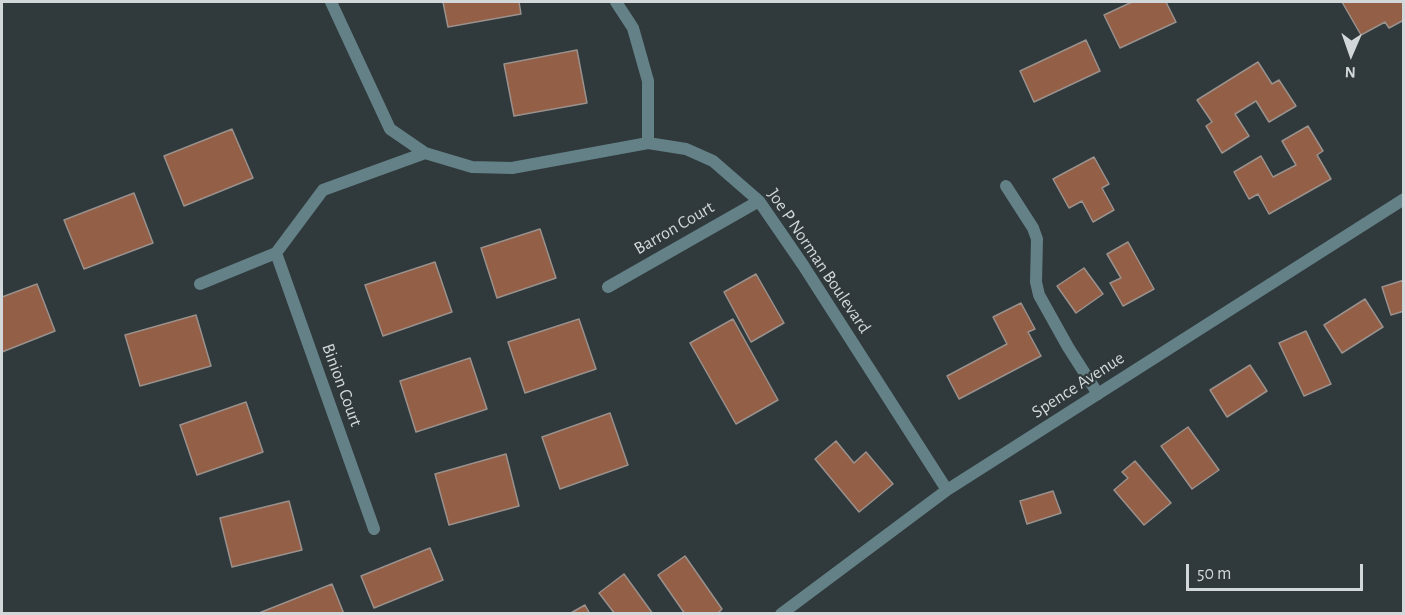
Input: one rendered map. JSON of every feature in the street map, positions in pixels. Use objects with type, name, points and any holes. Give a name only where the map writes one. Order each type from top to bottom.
[{"type":"street","name":"Joe P Norman Boulevard","points":[[331,2],[390,129],[425,153],[472,167],[512,168],[648,143],[687,149],[713,161],[759,201],[803,264],[947,490]]},
{"type":"street","points":[[616,2],[633,28],[648,81],[648,143]]},
{"type":"street","points":[[200,284],[276,253],[323,190],[425,153]]},
{"type":"street","points":[[1006,186],[1033,228],[1037,239],[1036,282],[1039,296],[1098,394]]},
{"type":"street","name":"Spence Avenue","points":[[781,614],[947,490],[1404,199]]},
{"type":"street","name":"Barron Court","points":[[608,287],[759,201]]},
{"type":"street","name":"Binion Court","points":[[276,253],[375,529]]},
{"type":"building","points":[[443,2],[519,2],[521,14],[448,27]]},
{"type":"building","points":[[1132,2],[1166,2],[1176,22],[1120,48],[1104,15]]},
{"type":"building","points":[[1342,2],[1404,2],[1404,20],[1389,28],[1385,22],[1361,35]]},
{"type":"building","points":[[1086,40],[1100,71],[1034,102],[1020,71]]},
{"type":"building","points":[[577,50],[587,103],[514,116],[504,64]]},
{"type":"building","points":[[1258,62],[1272,84],[1279,80],[1296,106],[1269,122],[1256,101],[1235,114],[1249,136],[1222,153],[1206,126],[1212,122],[1197,100]]},
{"type":"building","points":[[1308,126],[1323,151],[1317,155],[1331,179],[1269,214],[1258,194],[1249,199],[1234,172],[1261,156],[1273,177],[1296,165],[1282,141]]},
{"type":"building","points":[[232,129],[253,178],[184,206],[164,156]]},
{"type":"building","points":[[1094,157],[1109,184],[1102,188],[1114,210],[1093,222],[1082,201],[1069,208],[1053,179]]},
{"type":"building","points":[[134,193],[153,243],[84,269],[64,220]]},
{"type":"building","points":[[540,229],[556,278],[497,298],[481,248]]},
{"type":"building","points":[[1128,242],[1154,289],[1123,306],[1110,283],[1121,278],[1107,254]]},
{"type":"building","points":[[435,262],[452,312],[383,336],[365,285]]},
{"type":"building","points":[[1084,268],[1103,294],[1076,313],[1057,286]]},
{"type":"building","points":[[756,274],[784,323],[751,342],[724,292]]},
{"type":"building","points":[[1404,280],[1404,311],[1391,315],[1382,287]]},
{"type":"building","points":[[37,284],[55,331],[2,352],[2,297]]},
{"type":"building","points":[[1365,299],[1383,327],[1342,353],[1324,325]]},
{"type":"building","points":[[1021,303],[1035,329],[1028,332],[1041,356],[959,399],[947,376],[1007,344],[993,317]]},
{"type":"building","points":[[196,315],[211,366],[140,386],[125,335]]},
{"type":"building","points":[[579,319],[596,369],[525,393],[508,342]]},
{"type":"building","points":[[733,319],[778,400],[736,424],[690,343]]},
{"type":"building","points":[[1306,331],[1331,384],[1304,396],[1279,343]]},
{"type":"building","points":[[470,358],[487,409],[416,432],[400,381]]},
{"type":"building","points":[[1250,365],[1267,391],[1227,417],[1210,390]]},
{"type":"building","points":[[246,402],[263,452],[197,475],[180,425]]},
{"type":"building","points":[[610,413],[628,465],[560,489],[542,437]]},
{"type":"building","points":[[1188,427],[1219,470],[1192,489],[1161,446]]},
{"type":"building","points":[[836,441],[854,463],[866,452],[893,484],[859,512],[815,459]]},
{"type":"building","points":[[506,454],[519,506],[449,525],[435,474]]},
{"type":"building","points":[[1135,461],[1171,503],[1144,525],[1114,490],[1128,478],[1122,472]]},
{"type":"building","points":[[1053,491],[1061,513],[1027,524],[1020,501]]},
{"type":"building","points":[[289,501],[302,550],[232,567],[220,518]]},
{"type":"building","points":[[430,548],[443,580],[374,608],[361,576]]},
{"type":"building","points":[[685,556],[722,609],[717,614],[685,614],[658,575]]},
{"type":"building","points":[[624,574],[653,614],[615,614],[599,593]]},
{"type":"building","points":[[332,584],[344,614],[259,614],[259,613]]},
{"type":"building","points":[[585,605],[590,614],[569,614]]}]
